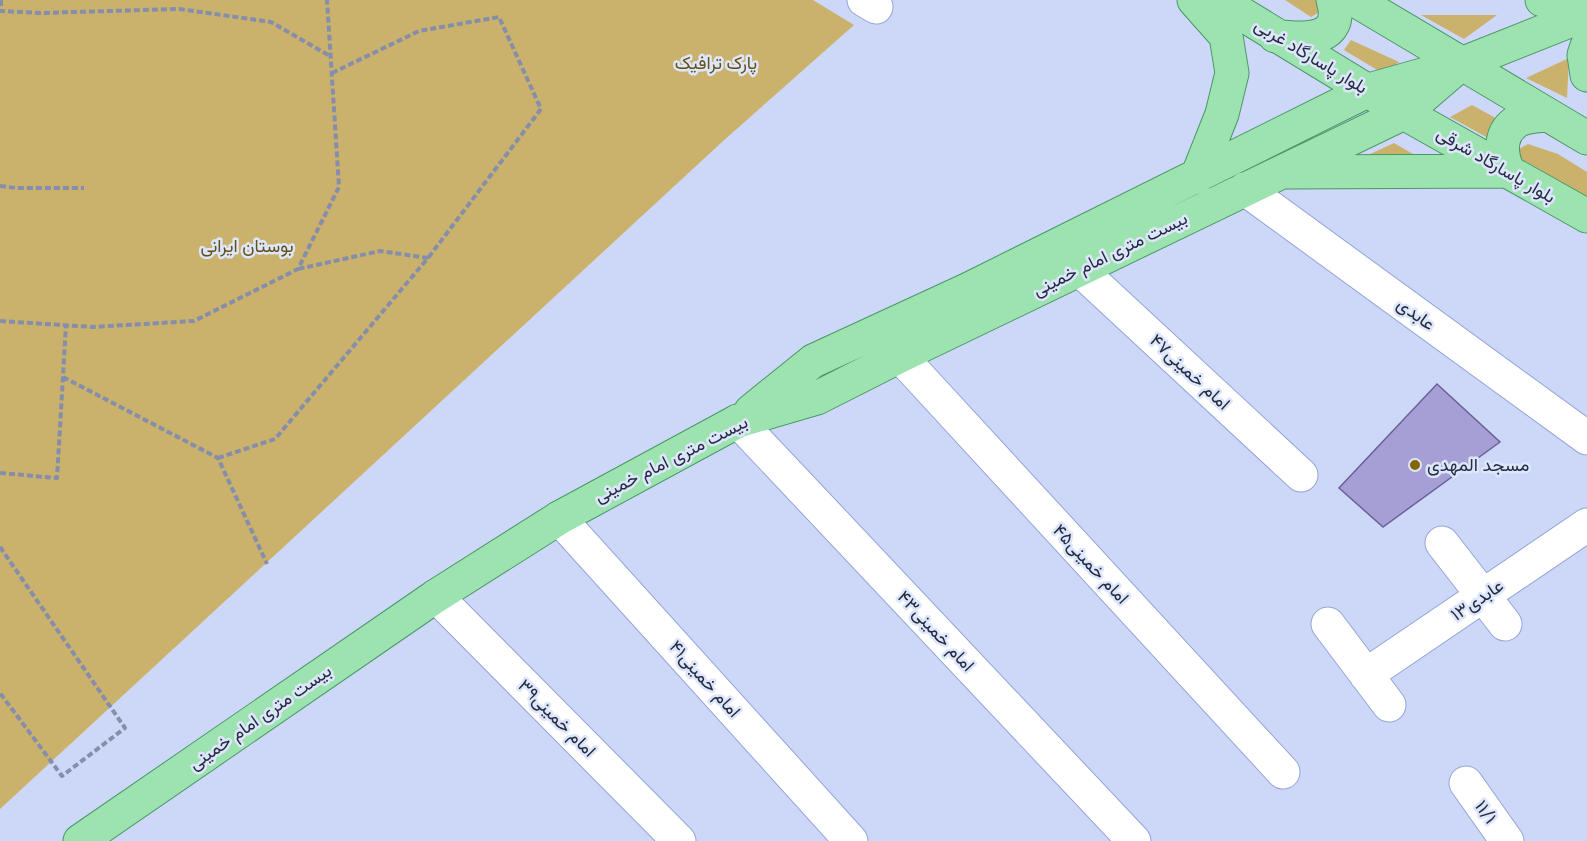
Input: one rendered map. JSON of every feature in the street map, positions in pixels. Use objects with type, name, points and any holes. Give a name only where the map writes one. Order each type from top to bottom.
[{"type":"main road","points":[[1194,0],[1226,36],[1232,73],[1222,114],[1197,177]]},
{"type":"main road","name":"بلوار پاسارگاد غربی","points":[[1218,0],[1404,113]]},
{"type":"main road","points":[[1274,35],[1297,39],[1312,38],[1326,32],[1334,23],[1336,13],[1334,0]]},
{"type":"main road","points":[[1355,0],[1587,138]]},
{"type":"main road","points":[[1542,0],[1587,1]]},
{"type":"main road","points":[[738,421],[813,361],[968,290],[1368,90],[1461,64],[1587,14]]},
{"type":"main road","points":[[1587,46],[1584,55],[1587,75]]},
{"type":"main road","name":"بیست متری امام خمینی","points":[[80,841],[436,596],[559,518],[738,421],[817,398],[1404,113],[1461,64]]},
{"type":"main road","name":"بلوار پاسارگاد شرقی","points":[[1404,113],[1587,216]]},
{"type":"main road","points":[[1281,172],[1508,171],[1502,158],[1502,145],[1506,132],[1518,120],[1547,115]]},
{"type":"street","name":"عابدی","points":[[1245,189],[1587,438]]},
{"type":"street","name":"امام خمینی۴۷","points":[[1079,269],[1301,475]]},
{"type":"street","name":"امام خمینی۴۵","points":[[900,356],[1283,772]]},
{"type":"street","name":"امام خمینی۴۳","points":[[738,421],[1134,841]]},
{"type":"street","name":"امام خمینی۴۱","points":[[559,518],[851,841]]},
{"type":"street","name":"عابدی۱۳","points":[[1366,675],[1587,525]]},
{"type":"street","points":[[1442,543],[1505,624]]},
{"type":"street","name":"امام خمینی۳۹","points":[[436,596],[679,841]]},
{"type":"street","points":[[1328,624],[1389,705]]},
{"type":"street","name":"۱۱/۱","points":[[1466,783],[1507,841]]},
{"type":"path","points":[[1,0],[0,11],[40,13],[179,9],[271,22],[330,57]]},
{"type":"path","points":[[298,269],[339,187],[327,0]]},
{"type":"path","points":[[218,458],[275,440],[428,258],[541,109],[499,17],[419,31],[332,74]]},
{"type":"path","points":[[0,186],[16,189],[84,188]]},
{"type":"path","points":[[0,321],[93,327],[194,321],[298,269],[380,251],[428,258]]},
{"type":"path","points":[[0,473],[57,478],[66,325]]},
{"type":"path","points":[[63,377],[218,458],[267,564]]},
{"type":"path","points":[[0,547],[125,728],[62,776],[0,693]]},
{"type":"green space","name":"بوستان ایرانی","points":[[0,0],[813,0],[854,25],[722,142],[0,809]]},
{"type":"green space","points":[[1285,0],[1320,0],[1323,10],[1311,17]]},
{"type":"green space","points":[[1421,15],[1497,15],[1464,39]]},
{"type":"green space","points":[[1351,40],[1399,62],[1384,74],[1344,50]]},
{"type":"green space","points":[[1569,58],[1567,98],[1526,78]]},
{"type":"green space","points":[[1472,105],[1501,121],[1488,138],[1450,117]]},
{"type":"green space","points":[[1394,143],[1425,161],[1355,161]]},
{"type":"green space","points":[[1528,144],[1558,154],[1587,172],[1587,197],[1518,157],[1519,149]]},
{"type":"building","name":"مسجد المهدی","points":[[1437,384],[1500,442],[1383,527],[1339,488]]},
{"type":"place","name":"مسجد المهدی","points":[[1415,465]]},
{"type":"park label","name":"پارک ترافیک","points":[[716,63]]}]
